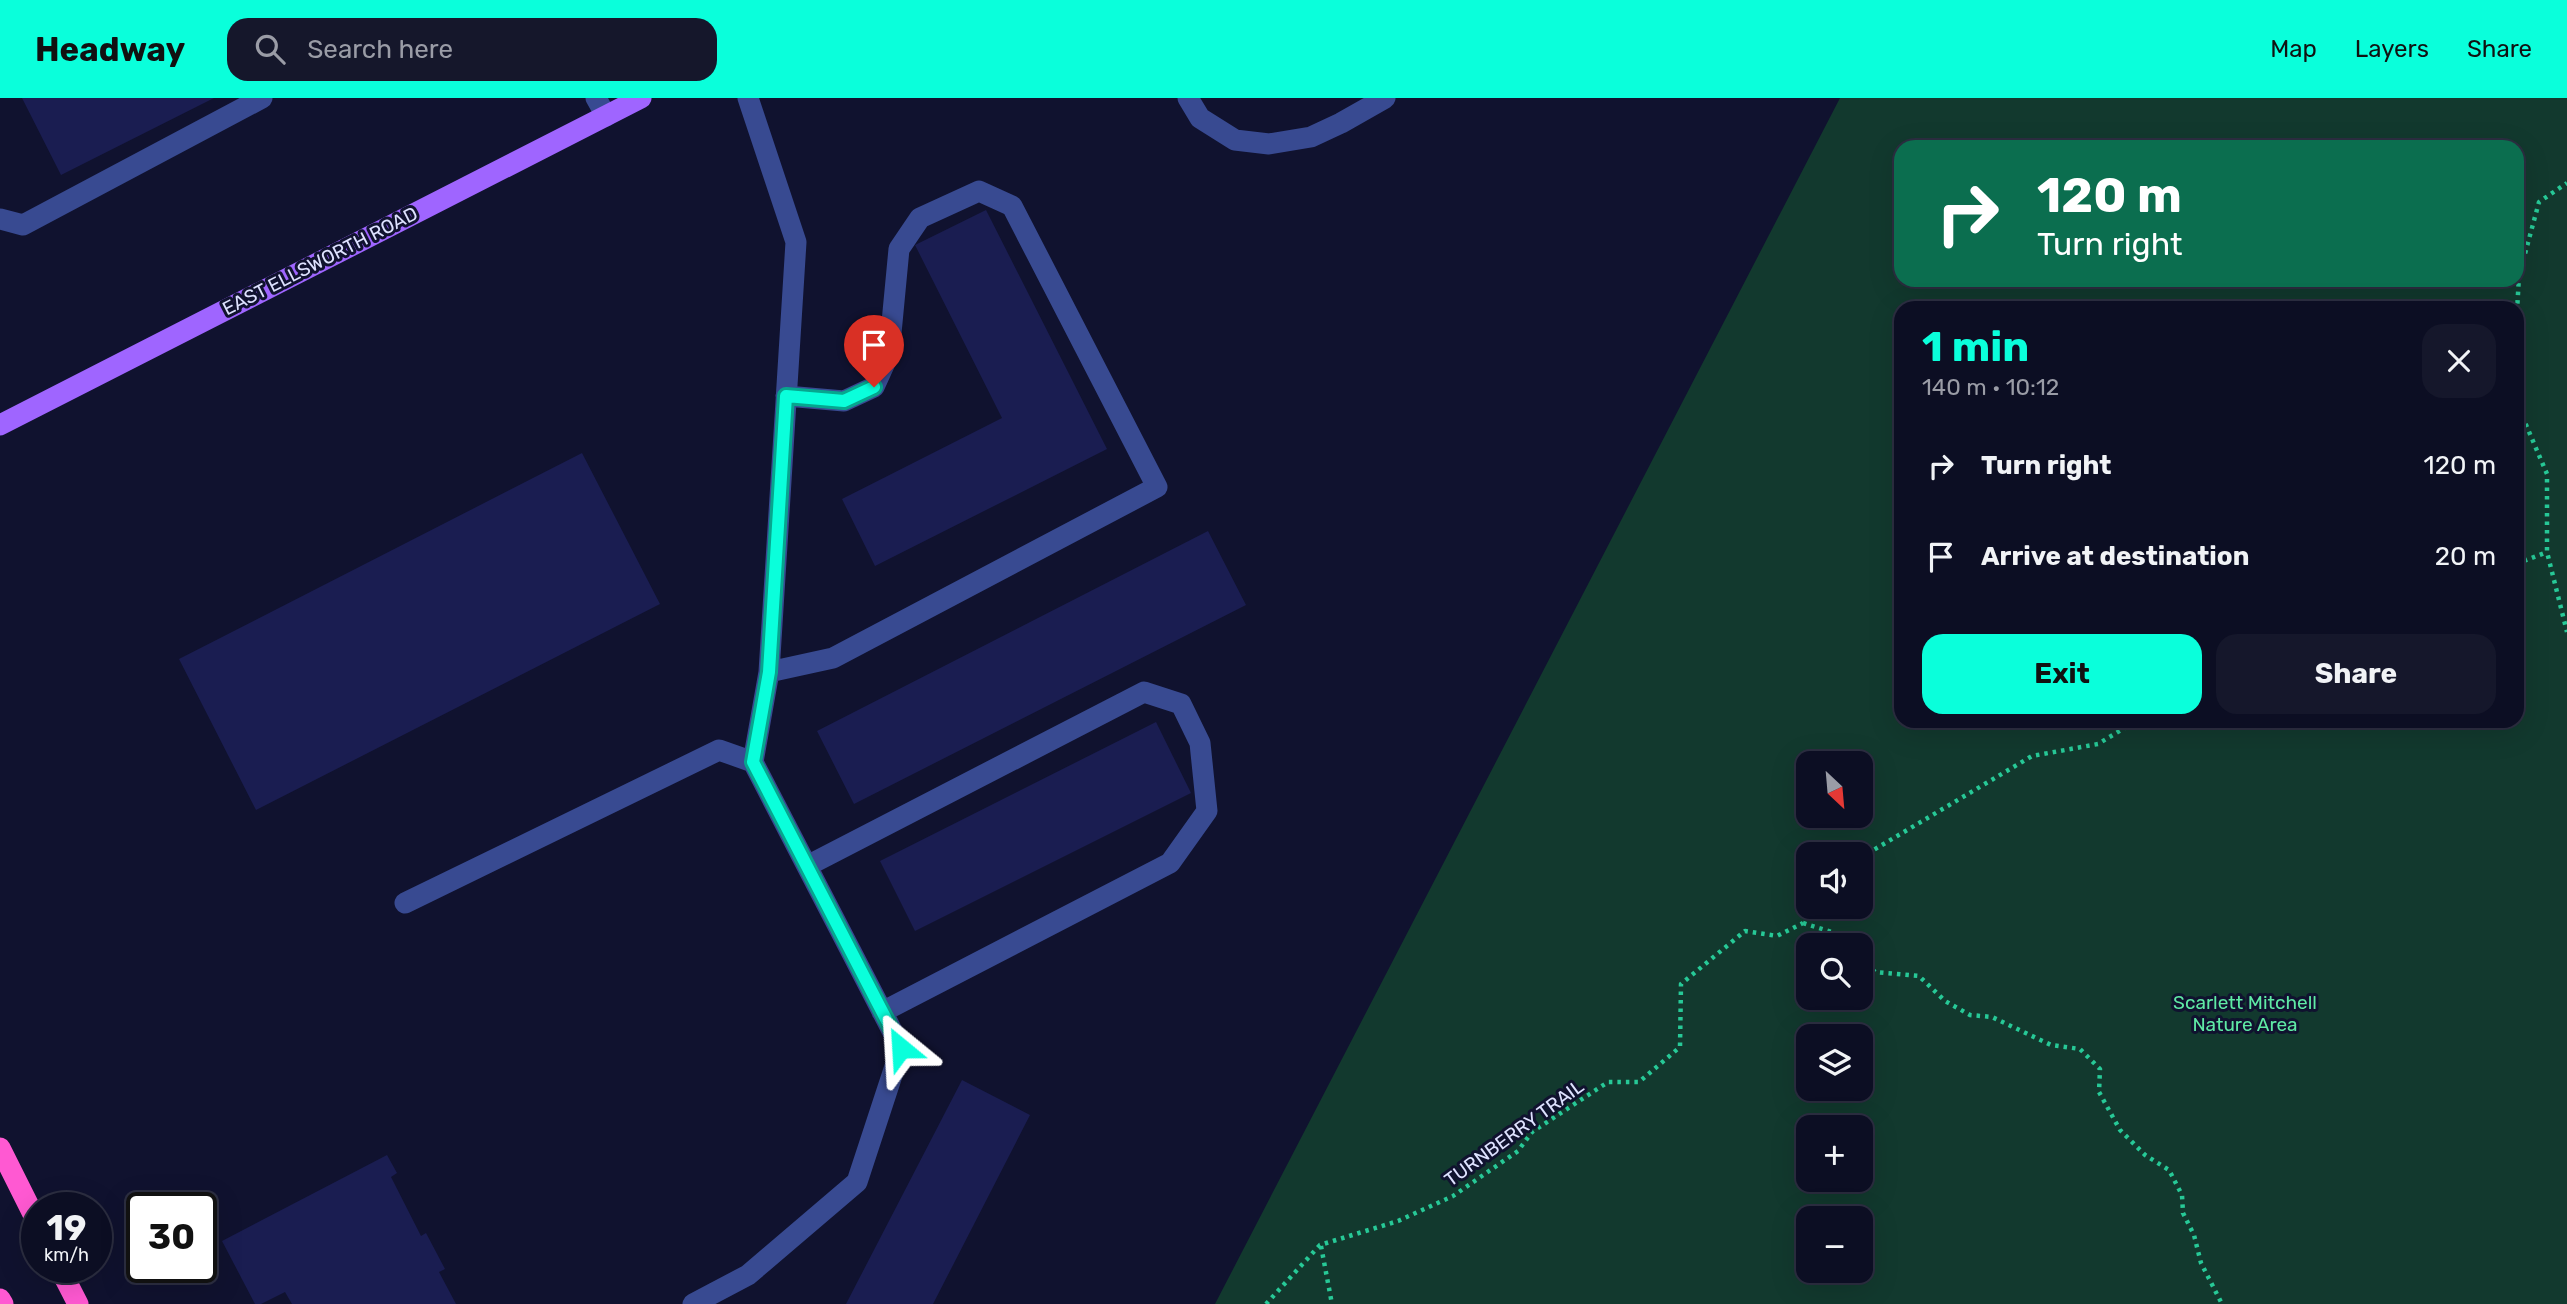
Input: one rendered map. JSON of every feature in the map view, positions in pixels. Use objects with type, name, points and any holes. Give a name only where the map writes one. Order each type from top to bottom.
[{"type":"highway","points":[[0,1148],[22,1192]]},
{"type":"highway","points":[[68,1283],[78,1304]]},
{"type":"highway","points":[[0,1299],[3,1304]]},
{"type":"main road","name":"EAST ELLSWORTH ROAD","points":[[0,425],[601,107],[641,98]]},
{"type":"street","points":[[0,219],[23,226],[262,98]]},
{"type":"street","points":[[693,1304],[748,1275],[857,1182],[901,1048],[753,762],[769,672],[796,242],[748,98]]},
{"type":"street","points":[[1188,98],[1200,118],[1235,140],[1269,144],[1311,137],[1385,98]]},
{"type":"street","points":[[769,672],[833,658],[1157,487],[1012,206],[979,191],[920,218],[898,249],[889,354],[874,387],[844,401],[786,396]]},
{"type":"street","points":[[807,866],[1144,692],[1181,704],[1200,743],[1207,811],[1170,863],[882,1012]]},
{"type":"street","points":[[405,904],[719,750],[753,762]]},
{"type":"path","points":[[2524,258],[2539,202],[2567,183]]},
{"type":"path","points":[[2524,420],[2547,474],[2547,552],[2567,632]]},
{"type":"path","points":[[2524,561],[2547,552]]},
{"type":"path","points":[[1873,850],[2032,756],[2098,744],[2124,728]]},
{"type":"path","points":[[1803,919],[1803,923],[1836,933]]},
{"type":"path","name":"TURNBERRY TRAIL","points":[[1321,1245],[1398,1222],[1453,1196],[1518,1151],[1532,1132],[1608,1082],[1639,1082],[1679,1047],[1681,984],[1745,931],[1777,936],[1803,923]]},
{"type":"path","points":[[1873,970],[1919,976],[1945,1001],[1970,1016],[1992,1017],[2051,1045],[2080,1049],[2099,1069],[2099,1092],[2120,1130],[2145,1155],[2169,1170],[2182,1195],[2183,1213],[2194,1235],[2201,1263],[2221,1304]]},
{"type":"path","points":[[1266,1304],[1321,1245]]},
{"type":"path","points":[[1321,1245],[1332,1304]]},
{"type":"green space","name":"Scarlett Mitchell Nature Area","points":[[1840,98],[2567,98],[2567,1304],[1215,1304]]},
{"type":"building","points":[[22,98],[214,98],[61,175]]},
{"type":"building","points":[[986,210],[1107,449],[875,566],[842,499],[1002,418],[915,245]]},
{"type":"building","points":[[582,453],[660,604],[256,810],[179,659]]},
{"type":"building","points":[[1208,531],[1246,605],[854,804],[817,731]]},
{"type":"building","points":[[1156,722],[1191,793],[915,931],[880,861]]},
{"type":"building","points":[[962,1080],[1030,1115],[933,1304],[846,1304]]},
{"type":"building","points":[[387,1155],[397,1173],[391,1177],[421,1236],[426,1233],[445,1269],[439,1272],[456,1304],[292,1304],[285,1292],[261,1304],[255,1304],[222,1241]]},
{"type":"route","points":[[874,387],[844,401],[786,396],[769,672],[753,762],[901,1048]]}]
